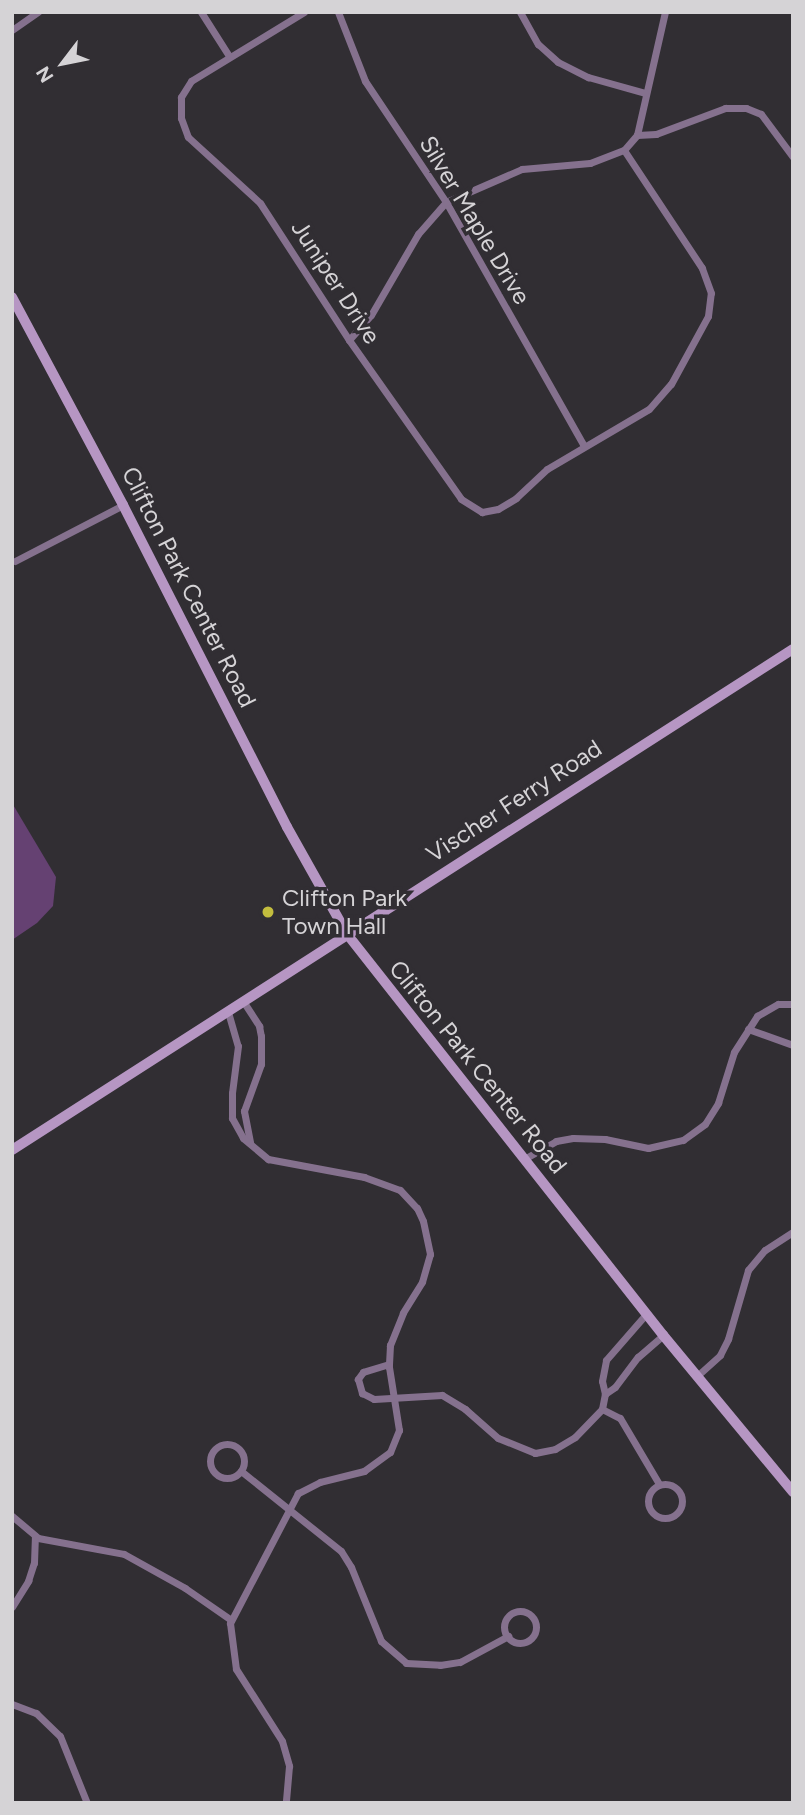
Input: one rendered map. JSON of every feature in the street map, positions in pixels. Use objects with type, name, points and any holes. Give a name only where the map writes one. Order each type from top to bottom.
[{"type":"street","points":[[12,30],[37,12]]},
{"type":"street","points":[[201,12],[229,56]]},
{"type":"street","name":"Juniper Drive","points":[[304,12],[191,81],[181,97],[181,118],[188,137],[260,202],[349,340],[461,499],[482,512],[494,510],[516,498],[547,469],[584,446]]},
{"type":"street","name":"Silver Maple Drive","points":[[338,12],[365,81],[446,202],[584,446]]},
{"type":"street","points":[[520,12],[538,44],[558,62],[588,77],[645,93]]},
{"type":"street","points":[[349,340],[371,315],[418,234],[446,202],[522,169],[590,163],[624,150],[637,135],[665,12]]},
{"type":"street","points":[[637,135],[656,134],[725,108],[746,108],[761,114],[793,157]]},
{"type":"street","points":[[584,446],[649,409],[670,384],[708,316],[711,293],[702,268],[624,150]]},
{"type":"street","name":"Clifton Park Center Road","points":[[12,297],[123,505],[287,827],[347,934],[663,1335],[793,1492]]},
{"type":"street","points":[[15,561],[123,505]]},
{"type":"street","name":"Vischer Ferry Road","points":[[12,1150],[793,649]]},
{"type":"street","points":[[243,1002],[259,1026],[261,1036],[261,1065],[244,1111],[251,1147]]},
{"type":"street","points":[[524,1159],[556,1141],[573,1138],[605,1139],[648,1148],[683,1140],[705,1124],[718,1103],[734,1052],[748,1029],[766,1009],[793,1004]]},
{"type":"street","points":[[228,1012],[238,1046],[232,1118],[236,1130],[251,1147],[268,1159],[386,1182],[400,1190],[417,1208],[427,1233],[428,1263],[422,1282],[392,1336],[389,1364],[399,1430],[384,1459],[364,1471],[310,1486],[298,1493],[288,1507],[232,1620],[236,1669],[282,1741],[289,1766],[286,1803]]},
{"type":"street","points":[[748,1029],[793,1045]]},
{"type":"street","points":[[697,1376],[713,1364],[728,1339],[748,1270],[765,1250],[793,1232]]},
{"type":"street","points":[[389,1364],[363,1373],[358,1379],[362,1392],[374,1399],[442,1395],[465,1409],[498,1438],[535,1453],[555,1449],[575,1437],[602,1409],[605,1394],[602,1381],[606,1360],[646,1313]]},
{"type":"street","points":[[605,1394],[615,1387],[638,1357],[663,1335]]},
{"type":"street","points":[[602,1409],[614,1413],[625,1425],[659,1484]]},
{"type":"street","points":[[221,1444],[237,1446],[244,1460],[241,1471],[232,1477],[220,1476],[210,1463],[212,1451],[221,1444]]},
{"type":"street","points":[[241,1471],[341,1551],[351,1567],[381,1641],[406,1663],[421,1665],[460,1662],[508,1636]]},
{"type":"street","points":[[659,1484],[675,1486],[681,1495],[679,1511],[670,1517],[653,1514],[648,1503],[650,1492],[659,1484]]},
{"type":"street","points":[[12,1516],[35,1536],[124,1554],[185,1588],[232,1620]]},
{"type":"street","points":[[12,1607],[28,1581],[34,1563],[35,1536]]},
{"type":"street","points":[[523,1611],[532,1617],[535,1631],[530,1639],[516,1642],[508,1636],[504,1626],[508,1616],[523,1611]]},
{"type":"street","points":[[12,1704],[36,1713],[60,1736],[87,1803]]},
{"type":"shaded area","points":[[12,803],[56,877],[53,906],[37,923],[12,940]]},
{"type":"place","name":"Clifton Park Town Hall","points":[[268,912]]}]
